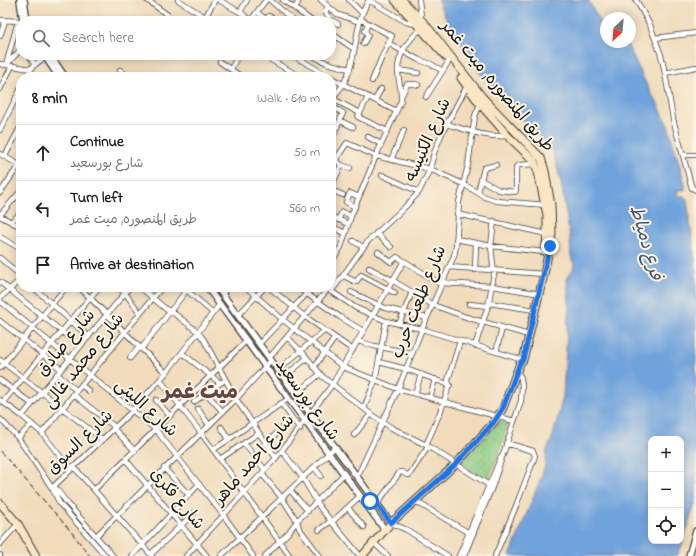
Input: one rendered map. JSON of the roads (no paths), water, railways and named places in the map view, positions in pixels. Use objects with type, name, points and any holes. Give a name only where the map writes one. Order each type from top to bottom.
[{"type":"main road","name":"طريق المنصوره, ميت غمر","points":[[395,0],[418,21]]},
{"type":"main road","name":"طريق المنصوره, ميت غمر","points":[[361,556],[391,523],[456,464],[498,417],[517,371],[552,240],[552,206],[542,161],[539,155],[483,98],[402,0]]},
{"type":"main road","name":"طريق المنصوره, ميت غمر","points":[[423,27],[480,104],[508,136],[529,154],[536,164],[546,205],[547,234],[542,274],[535,293],[533,309],[524,334],[520,360]]},
{"type":"main road","points":[[0,503],[18,524],[36,556]]},
{"type":"street","points":[[20,0],[21,16]]},
{"type":"street","points":[[24,0],[26,16]]},
{"type":"street","points":[[147,0],[169,16]]},
{"type":"street","points":[[178,0],[200,16]]},
{"type":"street","points":[[206,16],[215,0]]},
{"type":"street","points":[[219,0],[244,16]]},
{"type":"street","points":[[240,12],[247,0]]},
{"type":"street","points":[[254,16],[266,0]]},
{"type":"street","points":[[270,0],[288,16]]},
{"type":"street","points":[[283,0],[305,16]]},
{"type":"street","points":[[295,9],[299,0]]},
{"type":"street","points":[[320,0],[342,17],[368,23],[392,36],[384,51],[372,81]]},
{"type":"street","points":[[349,0],[362,12]]},
{"type":"street","points":[[336,92],[343,84],[349,69],[362,12],[369,0],[406,22],[418,21],[422,12],[419,0]]},
{"type":"street","points":[[636,0],[655,38],[665,72],[672,114],[690,185],[696,190]]},
{"type":"street","points":[[328,7],[325,12],[328,16]]},
{"type":"street","points":[[257,12],[262,16]]},
{"type":"street","points":[[0,36],[2,20],[16,21]]},
{"type":"street","points":[[363,44],[368,35],[365,31],[368,23]]},
{"type":"street","points":[[336,254],[340,249],[354,207],[401,101],[398,65],[403,50],[423,27]]},
{"type":"street","points":[[655,38],[696,33]]},
{"type":"street","points":[[6,65],[16,36]]},
{"type":"street","points":[[336,36],[354,48]]},
{"type":"street","points":[[388,43],[443,71]]},
{"type":"street","points":[[384,51],[390,53]]},
{"type":"street","points":[[6,65],[16,54]]},
{"type":"street","points":[[33,60],[36,64]]},
{"type":"street","points":[[30,72],[41,60]]},
{"type":"street","points":[[48,60],[56,72]]},
{"type":"street","points":[[50,60],[60,72]]},
{"type":"street","points":[[231,69],[236,60]]},
{"type":"street","points":[[271,60],[292,72]]},
{"type":"street","points":[[300,60],[320,72]]},
{"type":"street","points":[[322,60],[349,69]]},
{"type":"street","points":[[220,62],[235,72]]},
{"type":"street","points":[[426,96],[449,62]]},
{"type":"street","points":[[0,64],[31,69]]},
{"type":"street","points":[[0,89],[12,66]]},
{"type":"street","points":[[665,72],[696,67]]},
{"type":"street","points":[[398,70],[418,73]]},
{"type":"street","points":[[336,81],[396,111]]},
{"type":"street","points":[[401,96],[407,84],[418,85]]},
{"type":"street","name":"شارع الكنيسه","points":[[336,282],[344,276],[363,247],[403,209],[424,185],[430,170],[434,152],[467,86]]},
{"type":"street","points":[[375,100],[381,89]]},
{"type":"street","points":[[0,130],[16,97]]},
{"type":"street","points":[[359,115],[368,97]]},
{"type":"street","points":[[336,99],[359,115],[387,131]]},
{"type":"street","name":"شارع طلعت حرب","points":[[357,477],[398,389],[455,251],[457,214],[468,165],[475,116],[480,104]]},
{"type":"street","points":[[336,110],[344,112],[336,131]]},
{"type":"street","points":[[341,121],[353,127]]},
{"type":"street","points":[[447,124],[473,132],[495,136],[508,136]]},
{"type":"street","points":[[391,160],[404,130]]},
{"type":"street","points":[[16,134],[2,155],[16,162]]},
{"type":"street","points":[[368,137],[382,144]]},
{"type":"street","points":[[350,168],[341,165],[336,159],[347,143],[376,156],[430,170],[497,201],[546,205]]},
{"type":"street","points":[[683,155],[696,155]]},
{"type":"street","points":[[481,180],[499,190],[514,192],[516,190],[516,168],[519,165],[536,164]]},
{"type":"street","points":[[336,179],[341,165]]},
{"type":"street","points":[[478,192],[485,167],[496,165]]},
{"type":"street","points":[[0,193],[2,186],[16,169]]},
{"type":"street","points":[[382,175],[419,192]]},
{"type":"street","points":[[336,192],[343,195]]},
{"type":"street","points":[[354,207],[346,203],[350,193],[359,197]]},
{"type":"street","points":[[16,197],[0,216],[16,225]]},
{"type":"street","points":[[348,224],[336,219],[342,212],[351,216]]},
{"type":"street","points":[[457,214],[547,234]]},
{"type":"street","points":[[11,222],[16,218]]},
{"type":"street","points":[[475,346],[492,286],[493,270],[491,246],[494,221]]},
{"type":"street","points":[[336,228],[345,233]]},
{"type":"street","points":[[376,233],[391,247]]},
{"type":"street","points":[[0,237],[16,246]]},
{"type":"street","points":[[456,239],[491,246],[544,252]]},
{"type":"street","points":[[353,241],[363,247]]},
{"type":"street","points":[[475,270],[476,243]]},
{"type":"street","points":[[378,252],[392,262],[397,257],[442,284],[492,286],[535,293]]},
{"type":"street","points":[[0,258],[16,272]]},
{"type":"street","name":"شارع احمد ماهر","points":[[186,556],[224,516],[300,429],[344,367],[372,315],[404,261]]},
{"type":"street","points":[[449,267],[542,274]]},
{"type":"street","points":[[370,268],[433,305],[524,334]]},
{"type":"street","points":[[344,276],[356,282],[362,275],[395,293]]},
{"type":"street","points":[[0,282],[71,339]]},
{"type":"street","points":[[0,300],[16,284]]},
{"type":"street","points":[[39,292],[89,337]]},
{"type":"street","points":[[0,368],[2,362],[24,339],[62,292]]},
{"type":"street","points":[[84,292],[108,314],[124,332],[166,373]]},
{"type":"street","points":[[95,292],[2,401],[42,433],[151,555],[194,513]]},
{"type":"street","points":[[145,292],[167,310],[171,311],[198,332],[204,340],[236,399],[276,458]]},
{"type":"street","name":"شارع محمد غالى","points":[[42,433],[157,292]]},
{"type":"street","points":[[130,358],[186,292]]},
{"type":"street","points":[[191,292],[213,313]]},
{"type":"street","name":"شارع بورسعيد","points":[[211,292],[385,530]]},
{"type":"street","points":[[251,292],[282,319],[344,367],[398,389],[514,421]]},
{"type":"street","points":[[238,315],[260,292]]},
{"type":"street","points":[[275,292],[324,331],[353,350]]},
{"type":"street","points":[[303,292],[316,302],[363,331]]},
{"type":"street","name":"شارع الكنيسه","points":[[96,536],[147,484],[236,399],[265,367],[286,337],[325,292]]},
{"type":"street","points":[[332,292],[356,308],[386,321],[422,329],[520,360]]},
{"type":"street","points":[[351,292],[378,305],[403,313],[427,318]]},
{"type":"street","points":[[399,324],[412,292]]},
{"type":"street","points":[[125,293],[140,313]]},
{"type":"street","name":"شارع صادق","points":[[22,416],[125,293]]},
{"type":"street","name":"شارع بورسعيد","points":[[222,294],[391,523]]},
{"type":"street","points":[[259,344],[306,294]]},
{"type":"street","name":"شارع الليثى","points":[[0,300],[156,430],[224,516],[253,556]]},
{"type":"street","name":"شارع السوق","points":[[53,487],[132,411],[182,354],[220,304]]},
{"type":"street","points":[[469,304],[488,304],[533,309]]},
{"type":"street","points":[[0,321],[62,369]]},
{"type":"street","points":[[364,408],[375,380],[386,321]]},
{"type":"street","points":[[496,352],[502,328]]},
{"type":"street","points":[[278,370],[324,331]]},
{"type":"street","points":[[286,337],[332,385],[383,423],[427,446],[490,486]]},
{"type":"street","points":[[314,367],[335,338]]},
{"type":"street","points":[[94,490],[246,341]]},
{"type":"street","points":[[358,341],[412,353]]},
{"type":"street","points":[[367,505],[370,501],[376,502],[400,472],[407,475],[409,474],[427,446],[450,385],[448,380],[460,341]]},
{"type":"street","points":[[182,354],[220,383]]},
{"type":"street","points":[[284,378],[307,358]]},
{"type":"street","points":[[2,362],[102,439]]},
{"type":"street","points":[[379,362],[406,369],[450,385]]},
{"type":"street","points":[[459,556],[467,545],[514,421],[522,394],[521,378],[517,371]]},
{"type":"street","points":[[57,374],[114,428],[135,451]]},
{"type":"street","points":[[296,394],[320,374]]},
{"type":"street","points":[[415,394],[421,374]]},
{"type":"street","points":[[194,402],[225,379]]},
{"type":"street","points":[[0,380],[32,404]]},
{"type":"street","points":[[160,380],[201,433],[290,556]]},
{"type":"street","points":[[430,398],[435,380]]},
{"type":"street","points":[[81,385],[89,391]]},
{"type":"street","points":[[206,393],[222,412]]},
{"type":"street","points":[[213,450],[288,399]]},
{"type":"street","points":[[156,400],[170,416]]},
{"type":"street","points":[[281,403],[300,429]]},
{"type":"street","points":[[198,409],[209,425]]},
{"type":"street","points":[[354,435],[371,414]]},
{"type":"street","points":[[266,444],[292,418]]},
{"type":"street","points":[[0,419],[18,438],[53,487],[113,556]]},
{"type":"street","points":[[18,438],[32,424]]},
{"type":"street","points":[[221,427],[229,438]]},
{"type":"street","points":[[220,459],[259,434]]},
{"type":"street","points":[[244,443],[297,521],[299,528],[320,556]]},
{"type":"street","points":[[495,556],[536,456],[533,451],[506,443]]},
{"type":"street","points":[[222,556],[335,447]]},
{"type":"street","points":[[282,451],[303,478],[331,521],[361,556]]},
{"type":"street","name":"شارع فكرى","points":[[126,460],[207,556]]},
{"type":"street","points":[[314,467],[321,476]]},
{"type":"street","points":[[164,468],[189,495]]},
{"type":"street","points":[[265,556],[297,521],[344,474]]},
{"type":"street","points":[[132,556],[199,484]]},
{"type":"street","points":[[464,556],[469,533],[490,486]]},
{"type":"street","points":[[53,487],[60,504],[106,556]]},
{"type":"street","points":[[290,490],[308,511]]},
{"type":"street","points":[[319,530],[348,508],[360,496],[365,496],[368,491]]},
{"type":"street","points":[[415,501],[469,533]]},
{"type":"street","points":[[348,508],[364,527]]},
{"type":"street","points":[[391,523],[407,530],[448,556]]},
{"type":"street","points":[[0,544],[18,524]]},
{"type":"street","points":[[688,556],[696,530]]},
{"type":"street","points":[[373,542],[388,556]]},
{"type":"water","name":"فرع دمياط","points":[[438,0],[588,0],[600,21],[600,48],[629,48],[668,126],[685,184],[685,190],[678,190],[677,194],[679,196],[684,196],[687,199],[696,269],[696,500],[684,539],[684,436],[648,436],[648,544],[682,544],[677,556],[510,556],[542,475],[547,450],[553,436],[563,396],[569,301],[567,280],[573,270],[574,264],[571,256],[570,238],[561,182],[553,152],[534,130],[506,104],[481,74],[450,26]]},
{"type":"railway","points":[[0,451],[69,529],[90,556]]},
{"type":"district","name":"ميت غمر","points":[[200,393]]}]
